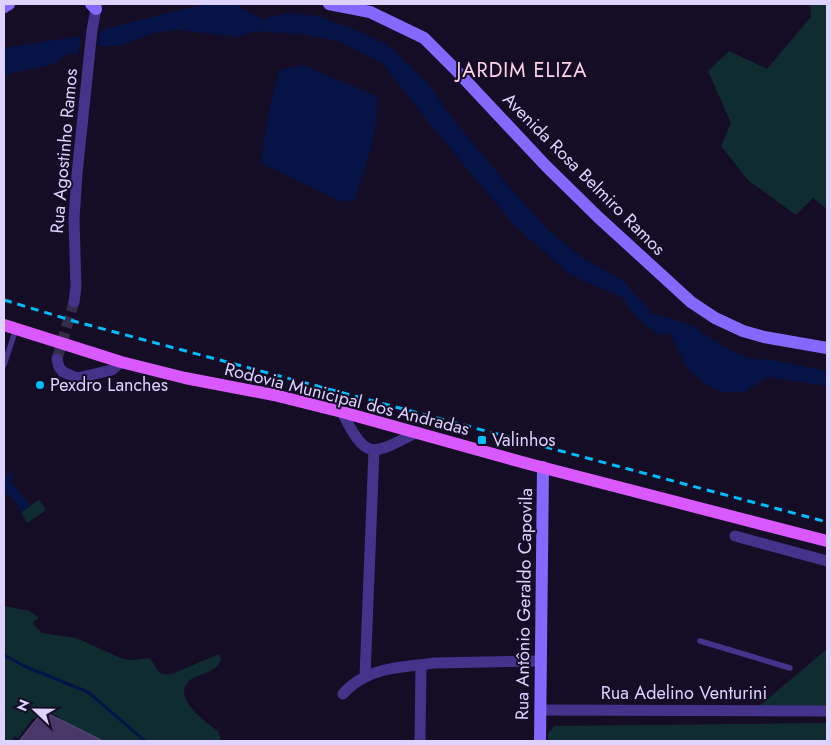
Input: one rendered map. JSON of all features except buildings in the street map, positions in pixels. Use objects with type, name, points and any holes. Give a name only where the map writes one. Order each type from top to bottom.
[{"type":"main road","points":[[4,8],[9,4]]},
{"type":"main road","name":"Avenida Rosa Belmiro Ramos","points":[[329,4],[370,12],[424,38],[546,166],[598,217],[691,302],[715,318],[743,331],[764,337],[827,348]]},
{"type":"main road","name":"Rodovia Municipal dos Andradas","points":[[10,327],[121,362],[342,412],[459,445],[827,541]]},
{"type":"main road","name":"Rua Antônio Geraldo Capovila","points":[[540,741],[543,467]]},
{"type":"street","name":"Rua Agostinho Ramos","points":[[74,302],[76,287],[74,219],[77,174],[94,5]]},
{"type":"street","points":[[57,359],[59,367],[72,378],[112,370],[121,362]]},
{"type":"street","points":[[342,412],[358,441],[365,447],[374,450],[387,448],[417,432]]},
{"type":"street","points":[[365,677],[374,450]]},
{"type":"street","points":[[735,536],[827,562]]},
{"type":"street","points":[[343,694],[365,677],[383,671],[435,663],[540,661]]},
{"type":"street","points":[[420,741],[421,665]]},
{"type":"street","name":"Rua Adelino Venturini","points":[[540,710],[827,711]]},
{"type":"lane","points":[[4,365],[10,327]]},
{"type":"lane","points":[[700,641],[790,668]]},
{"type":"green space","points":[[810,4],[827,4],[827,209],[813,198],[796,215],[748,180],[721,146],[731,123],[708,71],[729,51],[767,69],[811,17]]},
{"type":"green space","points":[[39,500],[46,510],[27,523],[21,512]]},
{"type":"green space","points":[[4,606],[29,611],[39,618],[33,624],[42,633],[76,638],[123,659],[149,658],[163,674],[172,674],[219,654],[221,660],[219,664],[209,672],[193,678],[186,685],[184,692],[191,707],[218,731],[221,741],[91,741],[57,716],[43,713],[32,720],[18,738],[14,736],[12,741],[4,741]]},
{"type":"green space","points":[[827,649],[827,707],[757,708]]},
{"type":"green space","points":[[827,723],[827,741],[548,741],[548,734],[554,726]]},
{"type":"shaded area","points":[[209,4],[235,4],[262,19],[288,13],[317,16],[356,30],[389,46],[430,86],[449,114],[505,182],[548,230],[583,258],[622,280],[651,314],[671,318],[693,326],[724,347],[747,358],[770,360],[827,371],[827,386],[768,377],[744,392],[722,392],[708,385],[688,370],[670,334],[658,334],[644,324],[633,313],[621,296],[568,273],[514,225],[425,118],[383,64],[341,42],[300,34],[253,31],[239,37],[180,30],[157,32],[118,46],[97,46],[101,30]]},
{"type":"shaded area","points":[[81,36],[78,55],[69,53],[54,64],[4,75],[4,48]]},
{"type":"shaded area","points":[[302,65],[377,96],[376,123],[367,162],[354,201],[340,201],[261,163],[270,104],[280,70]]},
{"type":"shaded area","points":[[14,471],[11,482],[29,504],[29,507],[19,513],[15,500],[4,493],[4,478]]},
{"type":"waterway","points":[[4,655],[24,666],[88,692],[145,741]]},
{"type":"tunnel","points":[[57,359],[74,302]]},
{"type":"railway","points":[[4,300],[77,322],[827,522]]},
{"type":"place","name":"Pexdro Lanches","points":[[40,385]]},
{"type":"place","name":"Valinhos","points":[[482,440]]},
{"type":"district","name":"JARDIM ELIZA","points":[[522,70]]}]
